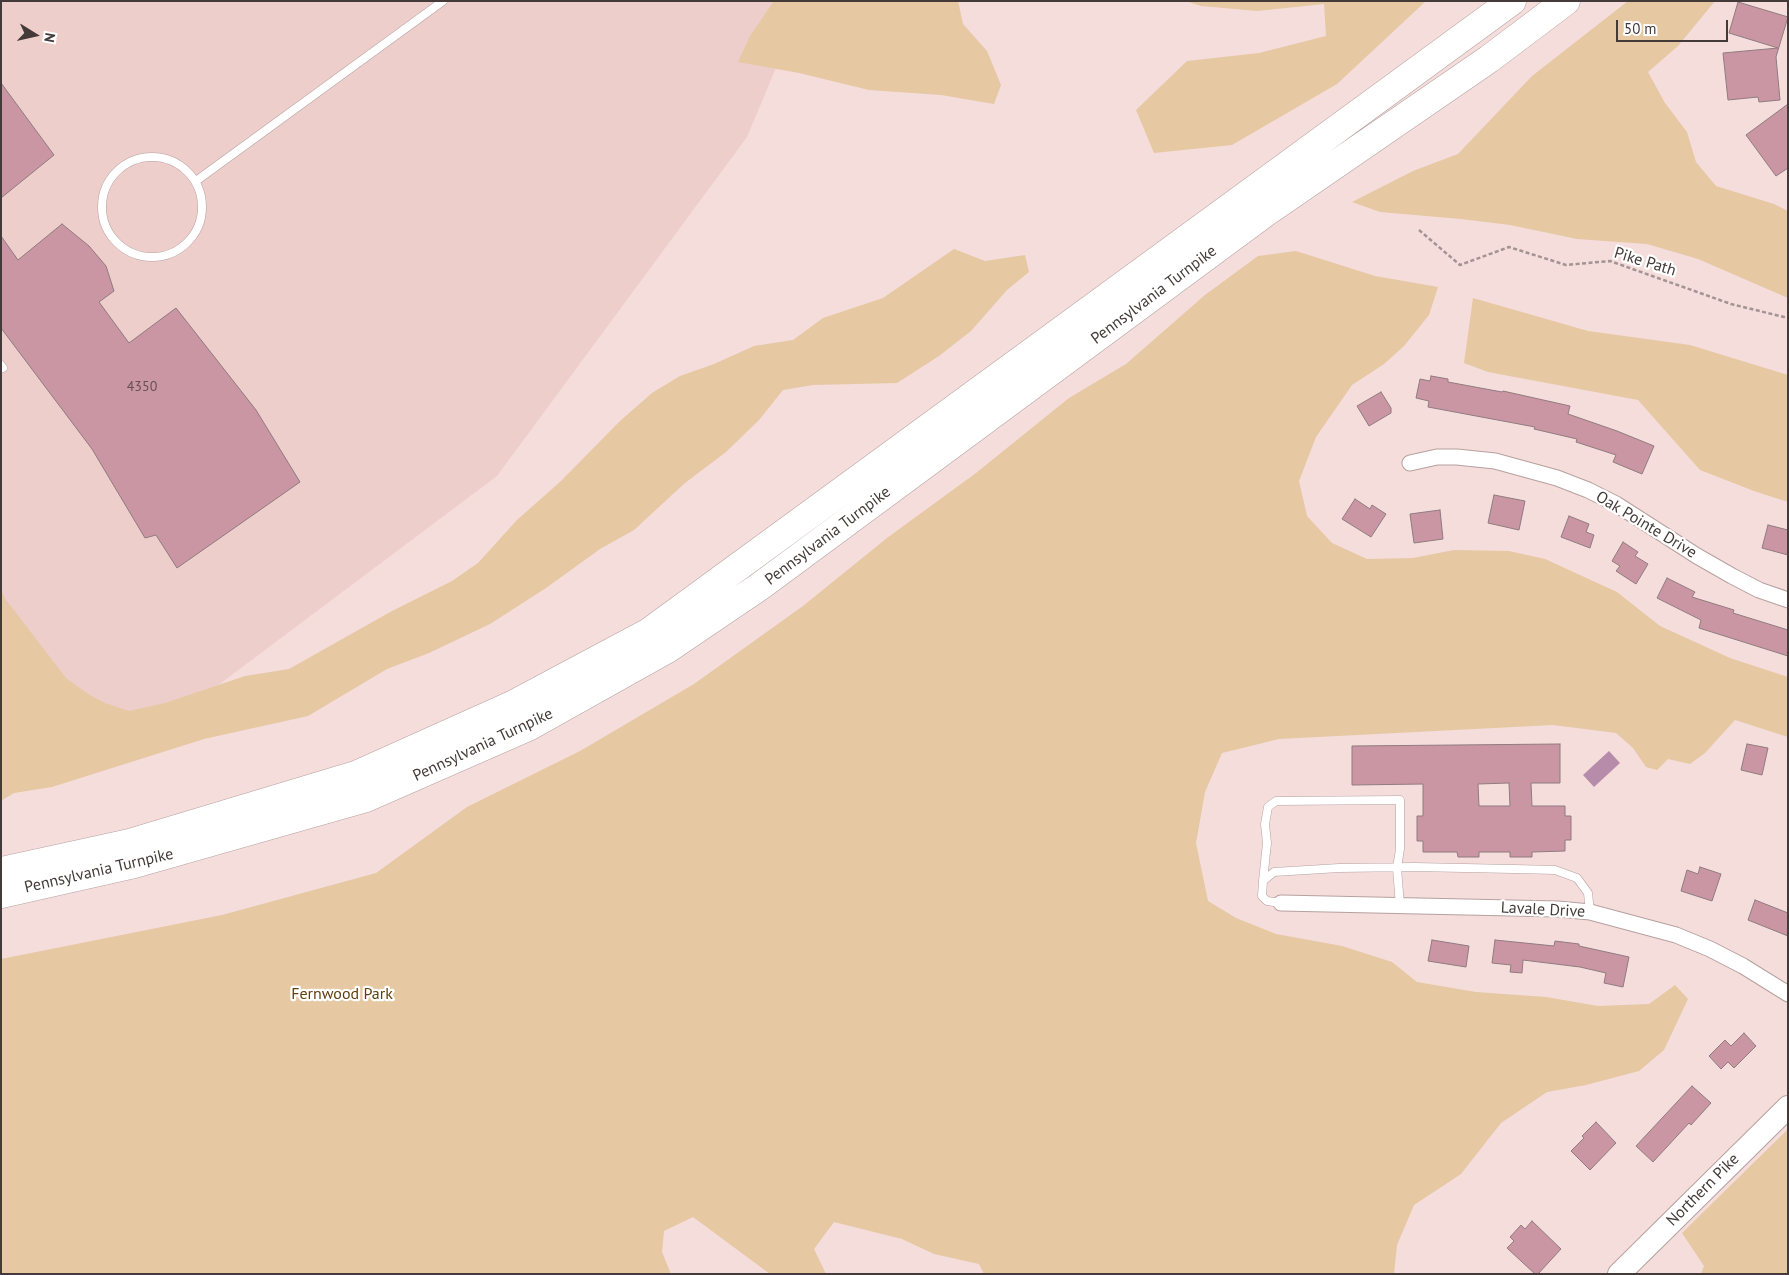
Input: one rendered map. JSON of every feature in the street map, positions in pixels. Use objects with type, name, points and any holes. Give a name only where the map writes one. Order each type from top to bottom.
[{"type":"highway","name":"Pennsylvania Turnpike","points":[[1,871],[130,843],[356,775],[512,705],[649,632],[1512,1]]},
{"type":"highway","name":"Pennsylvania Turnpike","points":[[1,894],[134,864],[366,798],[528,727],[669,648],[759,587],[1264,213],[1489,59],[1566,1]]},
{"type":"main road","name":"Northern Pike","points":[[1619,1274],[1788,1107]]},
{"type":"street","name":"Oak Pointe Drive","points":[[1410,463],[1436,457],[1457,457],[1495,461],[1557,478],[1588,490],[1616,504],[1732,576],[1759,590],[1788,600]]},
{"type":"street","name":"Lavale Drive","points":[[1281,903],[1558,909],[1590,912],[1676,935],[1710,949],[1743,966],[1788,994]]},
{"type":"lane","points":[[196,181],[443,1]]},
{"type":"lane","points":[[146,157],[169,159],[184,168],[196,181],[202,198],[202,215],[192,237],[174,252],[157,257],[140,256],[124,249],[112,237],[104,222],[102,205],[106,188],[115,173],[129,162],[146,157]]},
{"type":"lane","points":[[1281,903],[1268,901],[1262,896],[1267,843],[1265,824],[1268,807],[1276,801],[1400,800],[1400,849],[1397,868],[1400,906]]},
{"type":"lane","points":[[1263,881],[1274,872],[1339,868],[1439,867],[1555,870],[1578,878],[1588,892],[1590,912]]},
{"type":"path","name":"Pike Path","points":[[1419,230],[1460,265],[1509,247],[1566,265],[1610,261],[1731,304],[1788,318]]},
{"type":"shaded area","points":[[1,1],[804,1],[747,137],[497,476],[105,770],[1,610]]},
{"type":"shaded area","points":[[1609,751],[1620,763],[1594,787],[1583,775]]},
{"type":"green space","points":[[774,1],[958,1],[963,24],[987,51],[1001,85],[994,104],[941,95],[869,90],[799,73],[738,62],[750,36]]},
{"type":"green space","points":[[1186,1],[1426,1],[1337,84],[1232,145],[1154,153],[1136,110],[1187,61],[1259,53],[1326,36],[1324,4],[1257,11],[1201,6]]},
{"type":"green space","points":[[1628,1],[1715,1],[1678,46],[1648,72],[1665,103],[1687,132],[1696,162],[1716,186],[1774,204],[1788,211],[1788,298],[1698,259],[1647,244],[1577,239],[1510,225],[1380,212],[1352,202],[1413,171],[1458,154],[1532,76]]},
{"type":"green space","points":[[954,249],[985,261],[1025,255],[1029,272],[1007,290],[971,331],[939,356],[897,383],[813,385],[783,390],[759,420],[726,452],[685,483],[634,530],[600,549],[546,588],[490,624],[429,653],[387,669],[308,716],[204,739],[52,787],[14,793],[1,801],[1,590],[6,600],[66,678],[88,694],[105,703],[129,711],[165,703],[245,676],[289,669],[392,611],[452,581],[478,563],[517,520],[561,481],[620,421],[652,393],[680,376],[714,364],[754,346],[793,340],[823,318],[883,298]]},
{"type":"green space","name":"Fernwood Park","points":[[1296,251],[1375,276],[1438,287],[1429,315],[1404,346],[1384,364],[1352,385],[1316,437],[1299,481],[1307,516],[1332,543],[1367,559],[1413,558],[1454,550],[1509,551],[1545,559],[1617,592],[1660,626],[1730,658],[1788,677],[1788,737],[1735,720],[1705,753],[1690,764],[1668,759],[1657,770],[1646,767],[1633,748],[1616,733],[1553,725],[1279,739],[1222,753],[1205,792],[1196,843],[1208,901],[1236,918],[1276,934],[1342,946],[1392,962],[1417,982],[1476,992],[1546,997],[1598,1006],[1649,1004],[1675,985],[1688,999],[1664,1050],[1639,1071],[1586,1085],[1547,1092],[1501,1123],[1461,1174],[1414,1205],[1397,1245],[1394,1274],[984,1274],[979,1264],[934,1254],[902,1239],[834,1222],[814,1249],[826,1274],[770,1274],[693,1217],[664,1231],[662,1252],[671,1274],[1,1274],[1,959],[222,915],[376,873],[467,807],[580,751],[694,684],[803,606],[887,538],[976,473],[1069,398],[1126,364],[1205,295],[1258,256]]},
{"type":"green space","points":[[1473,298],[1588,331],[1690,345],[1788,375],[1788,502],[1700,470],[1638,400],[1488,372],[1464,363]]},
{"type":"green space","points":[[1788,1129],[1788,1274],[1701,1274],[1704,1266],[1682,1233]]},
{"type":"building","points":[[1738,2],[1788,17],[1776,57],[1780,100],[1759,102],[1758,97],[1728,100],[1723,53],[1778,48],[1729,33]]},
{"type":"building","points":[[1,83],[54,155],[1,198]]},
{"type":"building","points":[[1788,104],[1788,168],[1776,176],[1746,135]]},
{"type":"building","points":[[62,224],[89,246],[106,266],[114,291],[99,302],[129,343],[176,308],[256,410],[300,482],[177,568],[156,535],[145,538],[92,449],[1,328],[1,236],[18,260]]},
{"type":"building","points":[[1431,376],[1448,379],[1448,382],[1503,391],[1570,406],[1568,414],[1654,446],[1642,474],[1613,462],[1616,455],[1576,442],[1577,439],[1534,429],[1535,427],[1428,407],[1429,401],[1416,398],[1420,379],[1430,381]]},
{"type":"building","points":[[1381,392],[1391,408],[1391,413],[1369,426],[1357,406]]},
{"type":"building","points":[[1494,495],[1525,501],[1519,530],[1488,523]]},
{"type":"building","points":[[1355,499],[1370,509],[1372,505],[1386,514],[1371,537],[1342,519]]},
{"type":"building","points":[[1440,510],[1443,539],[1414,543],[1410,514]]},
{"type":"building","points":[[1569,516],[1589,524],[1586,532],[1594,535],[1590,548],[1561,537]]},
{"type":"building","points":[[1768,525],[1788,530],[1788,555],[1762,548]]},
{"type":"building","points":[[1623,542],[1638,552],[1635,556],[1648,564],[1636,584],[1616,571],[1620,566],[1612,561]]},
{"type":"building","points":[[1667,578],[1695,592],[1692,597],[1734,610],[1733,613],[1788,630],[1788,656],[1699,628],[1701,620],[1657,598]]},
{"type":"building","points":[[1560,744],[1560,783],[1531,783],[1532,806],[1565,806],[1565,816],[1571,816],[1571,840],[1565,840],[1565,851],[1532,852],[1532,857],[1510,857],[1510,852],[1479,852],[1479,857],[1458,857],[1457,852],[1423,852],[1423,841],[1417,841],[1417,816],[1423,816],[1423,784],[1352,785],[1352,746]],"holes":[[[1509,783],[1510,806],[1479,806],[1478,784]]]},
{"type":"building","points":[[1747,744],[1768,748],[1762,775],[1741,770]]},
{"type":"building","points":[[1700,867],[1721,874],[1712,901],[1681,891],[1687,870],[1698,874]]},
{"type":"building","points":[[1755,900],[1788,913],[1788,936],[1748,920]]},
{"type":"building","points":[[1432,940],[1469,946],[1466,967],[1428,961]]},
{"type":"building","points":[[1495,940],[1554,946],[1555,941],[1579,944],[1579,946],[1629,957],[1623,987],[1604,983],[1606,973],[1580,967],[1523,960],[1522,973],[1510,972],[1511,965],[1492,963]]},
{"type":"building","points":[[1744,1033],[1756,1046],[1734,1068],[1728,1062],[1721,1069],[1709,1056],[1725,1040],[1731,1046]]},
{"type":"building","points":[[1692,1086],[1711,1103],[1691,1125],[1689,1123],[1653,1162],[1636,1146]]},
{"type":"building","points":[[1596,1122],[1616,1143],[1590,1170],[1571,1151]]},
{"type":"building","points":[[1532,1221],[1561,1249],[1538,1274],[1535,1274],[1507,1248],[1514,1241],[1510,1237],[1521,1225],[1525,1229]]}]
